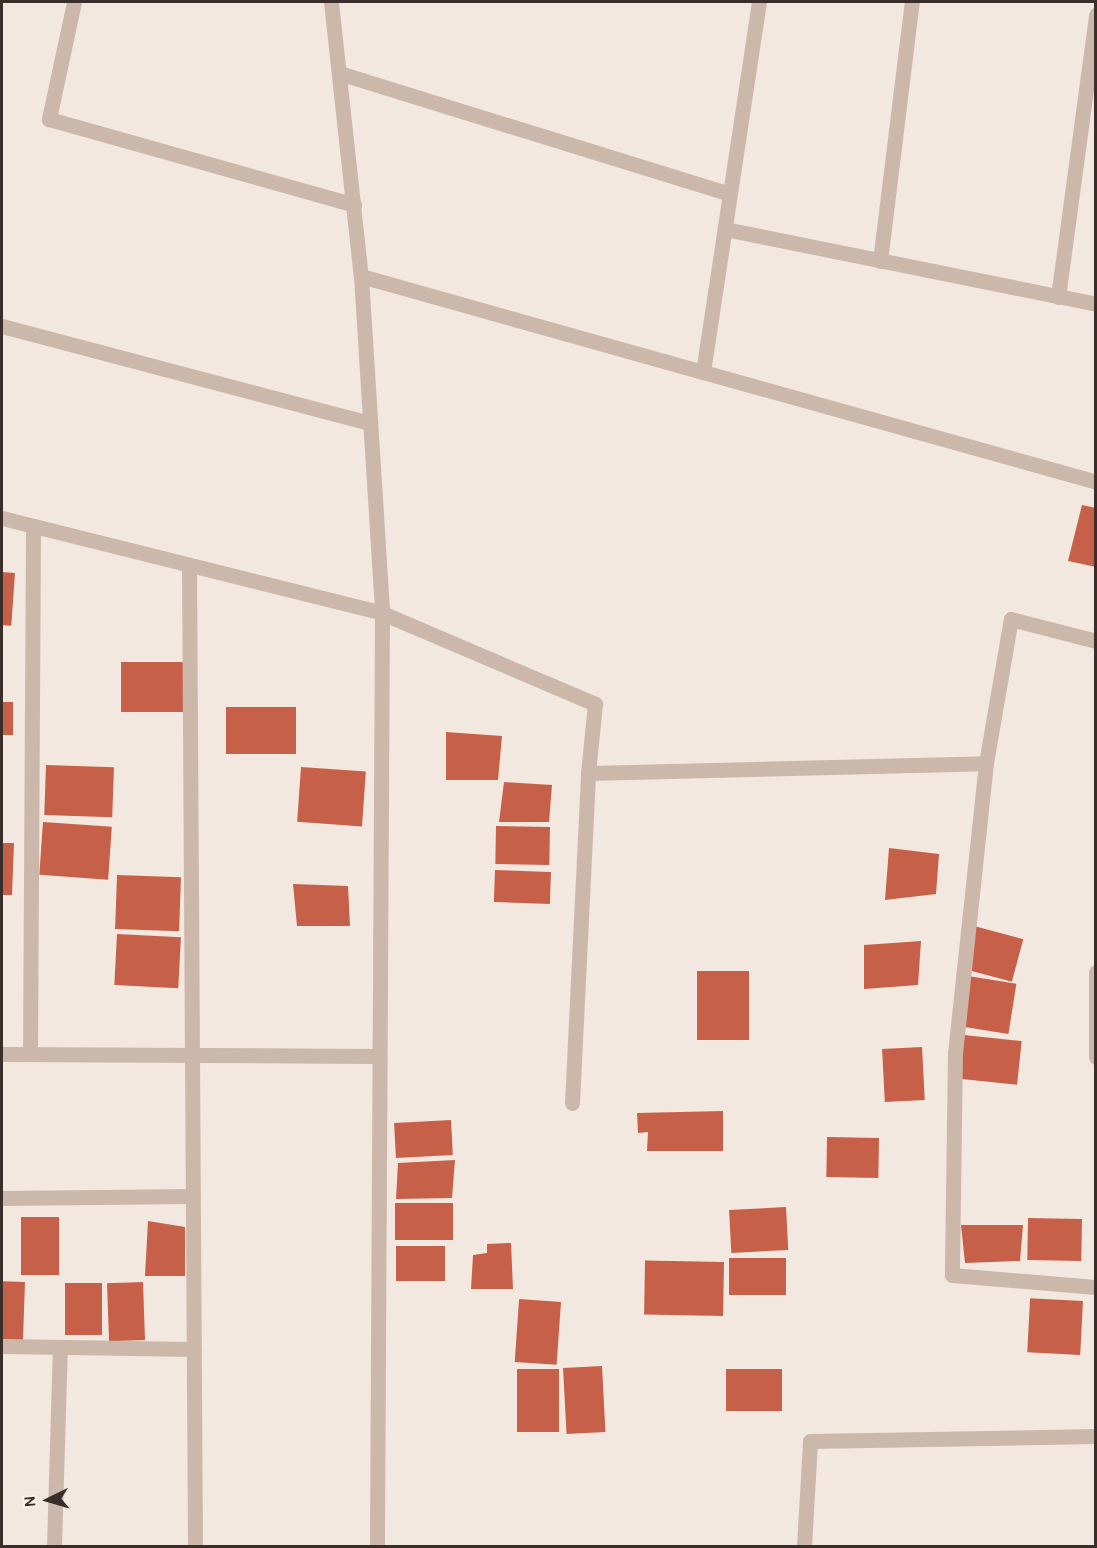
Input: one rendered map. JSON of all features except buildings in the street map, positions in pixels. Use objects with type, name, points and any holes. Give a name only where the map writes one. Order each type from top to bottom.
[{"type":"street","points":[[74,2],[49,119],[354,205]]},
{"type":"street","points":[[331,2],[361,276],[382,613],[376,1056],[377,1546]]},
{"type":"street","points":[[703,372],[758,2]]},
{"type":"street","points":[[879,261],[912,2]]},
{"type":"street","points":[[1058,297],[1095,15]]},
{"type":"street","points":[[339,73],[730,194]]},
{"type":"street","points":[[725,230],[1095,304]]},
{"type":"street","points":[[361,276],[1095,483]]},
{"type":"street","points":[[2,326],[370,423]]},
{"type":"street","points":[[2,518],[382,613],[595,704],[588,773],[572,1103]]},
{"type":"street","points":[[30,1054],[33,526]]},
{"type":"street","points":[[189,565],[195,1546]]},
{"type":"street","points":[[1095,641],[1011,619],[986,763],[955,1052],[952,1275],[1095,1287]]},
{"type":"street","points":[[588,773],[986,763]]},
{"type":"street","points":[[1095,972],[1095,1057]]},
{"type":"street","points":[[2,1054],[192,1052],[376,1056]]},
{"type":"street","points":[[2,1198],[193,1196]]},
{"type":"street","points":[[2,1346],[194,1349]]},
{"type":"street","points":[[54,1546],[60,1347]]},
{"type":"street","points":[[804,1546],[810,1440],[1095,1436]]}]
